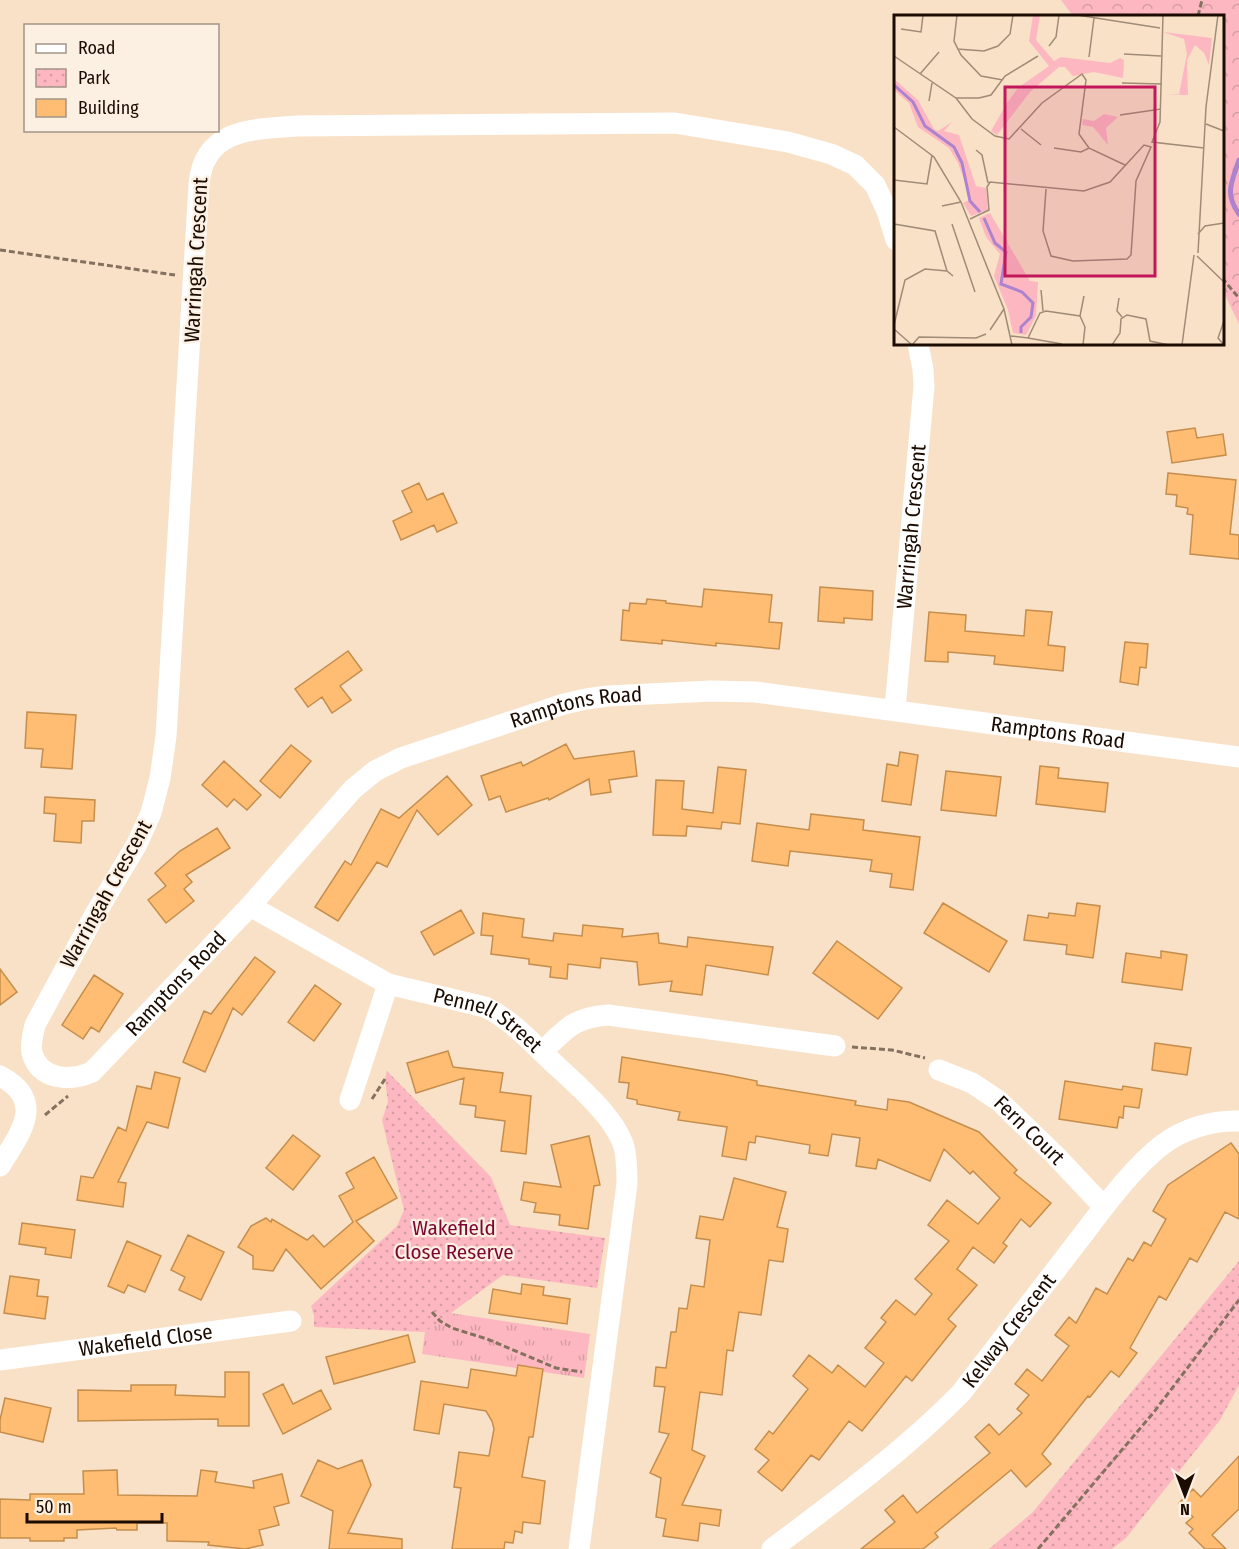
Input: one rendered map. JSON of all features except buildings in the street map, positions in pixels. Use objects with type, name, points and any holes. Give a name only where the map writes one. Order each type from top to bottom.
[{"type":"street","name":"Warringah Crescent","points":[[80,1078],[66,1079],[51,1075],[39,1066],[32,1053],[32,1041],[35,1025],[94,916],[137,844],[151,813],[160,778],[165,736],[200,170],[209,152],[231,136],[297,126],[675,123],[788,142],[831,154],[855,165],[875,185],[894,234]]},
{"type":"street","name":"Warringah Crescent","points":[[895,709],[924,386],[918,345]]},
{"type":"street","name":"Ramptons Road","points":[[80,1078],[92,1072],[250,906],[353,789],[375,771],[401,758],[564,704],[608,696],[734,690],[895,709],[1239,757]]},
{"type":"street","name":"Pennell Street","points":[[250,906],[388,984],[485,1006],[511,1022],[542,1052],[571,1025],[589,1016],[608,1015],[836,1046]]},
{"type":"street","points":[[350,1100],[388,984]]},
{"type":"street","points":[[542,1052],[601,1110],[623,1145],[627,1162],[627,1184],[579,1549]]},
{"type":"street","name":"Fern Court","points":[[939,1070],[972,1083],[999,1101],[1104,1207]]},
{"type":"street","points":[[0,1076],[11,1082],[26,1101],[27,1114],[24,1127],[0,1166]]},
{"type":"street","name":"Kelway Crescent","points":[[772,1549],[861,1482],[954,1400],[1104,1207],[1148,1157],[1181,1133],[1205,1124],[1239,1121]]},
{"type":"street","name":"Wakefield Close","points":[[0,1360],[291,1321]]},
{"type":"path","points":[[1198,15],[1202,0]]},
{"type":"path","points":[[0,250],[195,278]]},
{"type":"path","points":[[1224,280],[1239,298]]},
{"type":"path","points":[[836,1046],[892,1050],[932,1059],[939,1070]]},
{"type":"path","points":[[24,1127],[38,1120],[74,1090],[80,1078]]},
{"type":"path","points":[[1038,1549],[1154,1413],[1239,1300]]},
{"type":"path","points":[[432,1312],[440,1321],[452,1328],[487,1339],[555,1368],[602,1375]]},
{"type":"green space","points":[[1061,0],[1239,0],[1239,324],[1224,293],[1224,15],[1072,15]]},
{"type":"green space","name":"Wakefield Close Reserve","points":[[387,1071],[491,1177],[510,1225],[605,1238],[597,1288],[503,1275],[425,1332],[314,1327],[311,1306],[397,1226],[404,1210],[382,1120],[388,1102],[385,1079]]},
{"type":"green space","points":[[1239,1261],[1239,1385],[1220,1420],[1126,1538],[1112,1549],[989,1549],[1032,1513]]},
{"type":"green space","points":[[450,1313],[590,1334],[584,1378],[422,1354],[425,1332]]},
{"type":"waterway","points":[[1239,160],[1231,187],[1234,207],[1239,214]]}]
